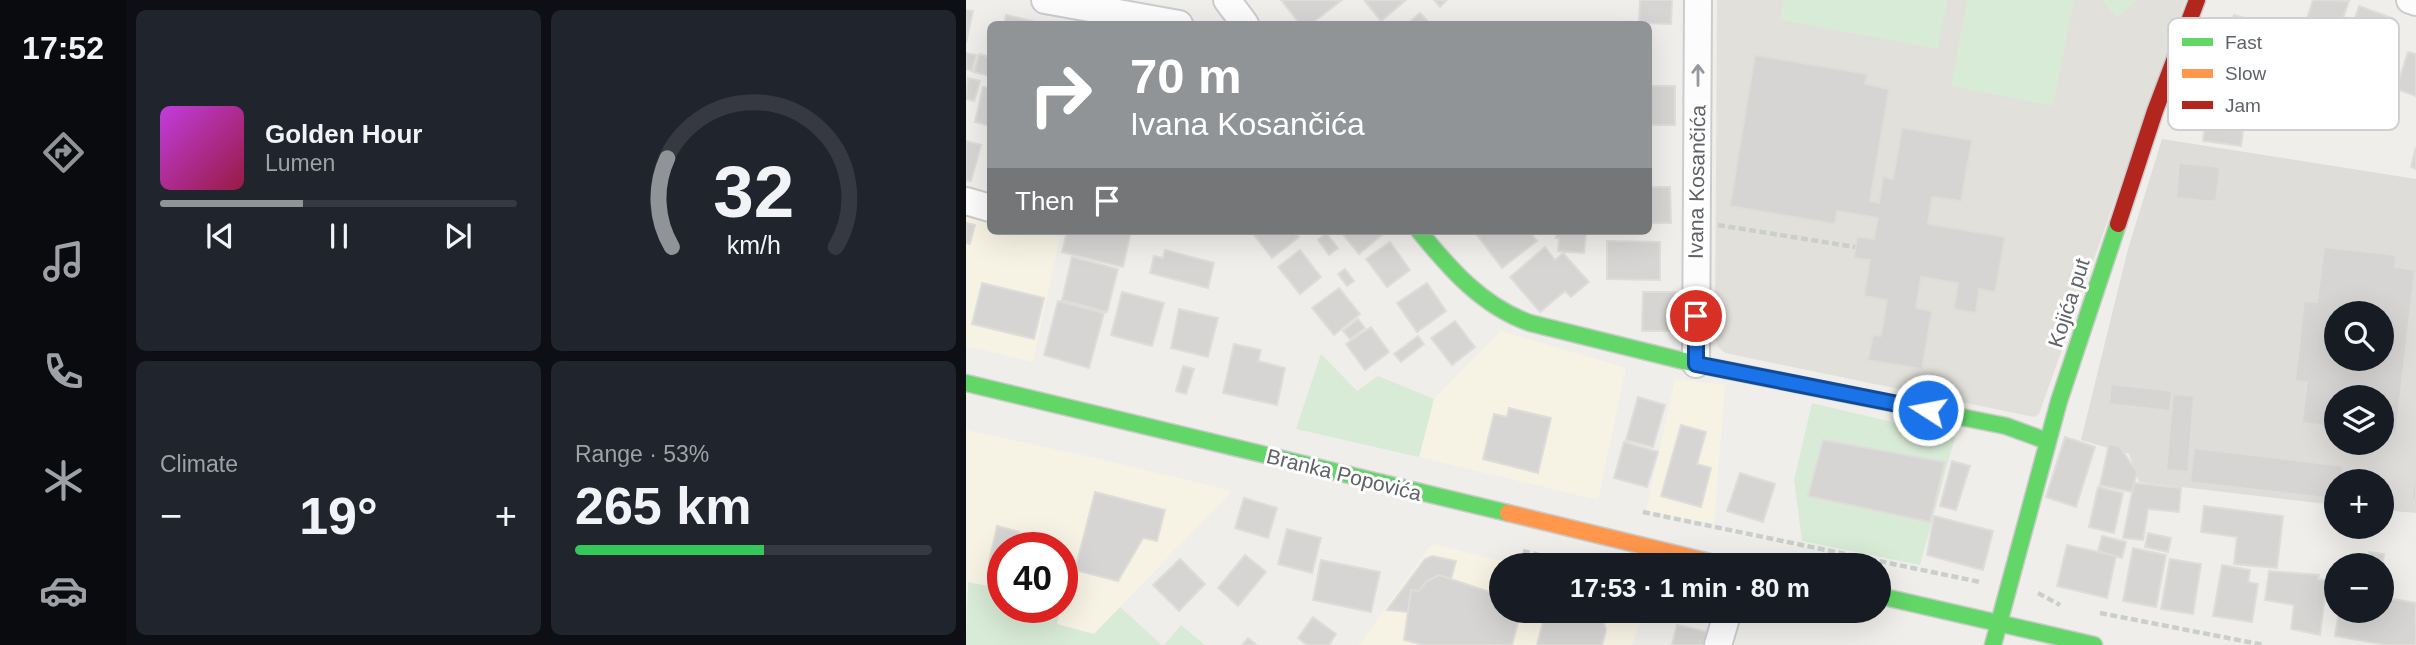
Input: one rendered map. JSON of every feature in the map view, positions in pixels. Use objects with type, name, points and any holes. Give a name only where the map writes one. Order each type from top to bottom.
[{"type":"street","points":[[1045,0],[1162,21]]},
{"type":"street","points":[[1227,0],[1239,21]]},
{"type":"street","name":"Ivana Kosančića","points":[[1696,364],[1698,0]]},
{"type":"street","name":"Kojića put","points":[[2189,18],[2196,0]]},
{"type":"street","points":[[2410,0],[2416,2]]},
{"type":"street","name":"Kojića put","points":[[1993,645],[2047,441],[2168,77]]},
{"type":"street","points":[[966,201],[987,207]]},
{"type":"street","points":[[1423,235],[1473,290],[1510,315],[1553,330],[1696,364],[2006,426],[2047,441]]},
{"type":"street","name":"Branka Popovića","points":[[966,383],[1672,553]]},
{"type":"street","points":[[1891,599],[2094,645]]},
{"type":"street","points":[[1718,645],[1724,623]]},
{"type":"path","points":[[1696,221],[1855,247]]},
{"type":"path","points":[[2032,586],[2042,596],[2070,607]]},
{"type":"path","points":[[2096,612],[2264,645]]},
{"type":"shaded area","points":[[1717,0],[2186,0],[2180,18],[2168,18],[2168,51],[2039,414],[2034,417],[1725,353],[1718,347],[1715,336]]},
{"type":"shaded area","points":[[2162,139],[2416,179],[2416,513],[2394,511],[2394,469],[2324,469],[2324,504],[2139,482],[2129,454],[2081,440],[2128,249]]},
{"type":"shaded area","points":[[966,216],[987,221],[987,235],[1060,237],[1033,362],[966,346]]},
{"type":"shaded area","points":[[1501,331],[1626,368],[1598,500],[1419,457],[1434,399]]},
{"type":"shaded area","points":[[1675,379],[1725,385],[1714,524],[1646,511]]},
{"type":"shaded area","points":[[966,430],[1232,491],[1094,634],[1056,624],[1078,623],[1078,532],[987,532],[987,586],[969,582],[966,609]]},
{"type":"shaded area","points":[[1434,544],[1489,558],[1489,623],[1640,623],[1632,645],[1359,645]]},
{"type":"green space","points":[[1784,0],[1947,0],[1938,49],[1780,20]]},
{"type":"green space","points":[[1967,0],[2074,0],[2053,106],[1951,86]]},
{"type":"green space","points":[[2102,0],[2137,0],[2117,18]]},
{"type":"green space","points":[[1321,354],[1357,391],[1378,376],[1434,399],[1419,457],[1296,429]]},
{"type":"green space","points":[[1812,403],[1955,437],[1920,565],[1891,559],[1891,553],[1861,553],[1802,541],[1794,480]]},
{"type":"green space","points":[[968,582],[987,586],[987,623],[1057,623],[1094,634],[1120,607],[1162,645],[966,645]]},
{"type":"green space","points":[[1181,625],[1205,645],[1164,645]]},
{"type":"building","points":[[1281,0],[1342,0],[1315,21],[1298,21]]},
{"type":"building","points":[[1364,0],[1406,0],[1381,21]]},
{"type":"building","points":[[1434,0],[1447,0],[1440,7]]},
{"type":"building","points":[[1640,0],[1672,0],[1671,24],[1639,21]]},
{"type":"building","points":[[2313,0],[2349,1],[2343,18],[2307,18]]},
{"type":"building","points":[[2359,6],[2392,18],[2355,18]]},
{"type":"building","points":[[966,10],[973,11],[966,43]]},
{"type":"building","points":[[1420,13],[1427,21],[1411,21]]},
{"type":"building","points":[[1006,15],[1031,21],[1005,21]]},
{"type":"building","points":[[2408,52],[2416,54],[2416,96],[2399,90],[2399,80]]},
{"type":"building","points":[[966,53],[976,55],[972,71],[966,69]]},
{"type":"building","points":[[979,54],[987,56],[987,75],[974,72]]},
{"type":"building","points":[[1755,55],[1867,74],[1865,84],[1889,89],[1870,201],[1879,203],[1883,177],[1893,179],[1902,128],[1972,140],[1961,201],[1932,197],[1928,224],[2005,237],[1995,292],[1979,289],[1976,313],[1954,309],[1958,283],[1921,277],[1916,308],[1932,311],[1922,369],[1868,360],[1873,335],[1881,336],[1887,300],[1864,296],[1870,260],[1854,258],[1857,237],[1874,239],[1878,218],[1837,211],[1835,224],[1730,206]]},
{"type":"building","points":[[968,78],[980,81],[974,101],[966,99]]},
{"type":"building","points":[[1652,86],[1675,86],[1675,125],[1652,125]]},
{"type":"building","points":[[983,87],[987,88],[987,125],[975,122]]},
{"type":"building","points":[[2204,130],[2243,130],[2241,146],[2203,141]]},
{"type":"building","points":[[966,141],[981,145],[971,181],[966,180]]},
{"type":"building","points":[[2416,147],[2416,169],[2411,167]]},
{"type":"building","points":[[2179,163],[2220,167],[2216,202],[2176,198]]},
{"type":"building","points":[[1652,187],[1670,187],[1671,223],[1652,223]]},
{"type":"building","points":[[966,223],[975,225],[970,244],[966,243]]},
{"type":"building","points":[[1066,235],[1130,235],[1123,267],[1062,252]]},
{"type":"building","points":[[1254,235],[1297,235],[1299,237],[1272,258]]},
{"type":"building","points":[[1328,235],[1338,248],[1329,255],[1318,240]]},
{"type":"building","points":[[1343,235],[1382,235],[1359,254]]},
{"type":"building","points":[[1477,235],[1532,235],[1537,241],[1502,268]]},
{"type":"building","points":[[1556,235],[1586,235],[1584,253],[1558,251],[1559,238],[1556,238]]},
{"type":"building","points":[[1607,241],[1660,242],[1660,280],[1607,279]]},
{"type":"building","points":[[1390,242],[1410,270],[1387,287],[1366,259]]},
{"type":"building","points":[[1545,247],[1555,260],[1563,253],[1589,282],[1571,297],[1565,291],[1540,312],[1510,277]]},
{"type":"building","points":[[2324,247],[2396,255],[2395,267],[2415,270],[2396,434],[2394,385],[2324,385],[2324,426],[2302,423],[2307,382],[2295,381],[2304,301],[2317,302]]},
{"type":"building","points":[[1165,250],[1214,263],[1208,288],[1150,273],[1154,256],[1163,258]]},
{"type":"building","points":[[1300,250],[1321,277],[1300,294],[1278,267]]},
{"type":"building","points":[[1072,257],[1118,269],[1107,312],[1062,300]]},
{"type":"building","points":[[1345,269],[1354,281],[1347,286],[1338,274]]},
{"type":"building","points":[[982,283],[1044,298],[1034,339],[972,324]]},
{"type":"building","points":[[1427,283],[1446,311],[1417,332],[1397,303]]},
{"type":"building","points":[[1339,288],[1360,314],[1334,335],[1312,308]]},
{"type":"building","points":[[1122,292],[1164,303],[1152,346],[1111,335]]},
{"type":"building","points":[[1643,292],[1675,292],[1675,331],[1642,331]]},
{"type":"building","points":[[1058,301],[1104,313],[1089,368],[1044,355]]},
{"type":"building","points":[[1179,309],[1218,318],[1208,357],[1171,348]]},
{"type":"building","points":[[1358,319],[1365,328],[1350,339],[1343,331]]},
{"type":"building","points":[[1455,321],[1475,347],[1452,365],[1431,338]]},
{"type":"building","points":[[1371,327],[1389,352],[1365,370],[1346,344]]},
{"type":"building","points":[[1418,336],[1424,344],[1401,362],[1394,354]]},
{"type":"building","points":[[1234,344],[1261,350],[1258,361],[1285,368],[1277,405],[1223,393]]},
{"type":"building","points":[[1183,366],[1194,369],[1186,394],[1176,391]]},
{"type":"building","points":[[2111,384],[2172,391],[2170,411],[2109,404]]},
{"type":"building","points":[[2173,394],[2194,396],[2188,472],[2166,470]]},
{"type":"building","points":[[1638,397],[1665,405],[1653,447],[1626,440]]},
{"type":"building","points":[[1509,408],[1551,418],[1538,473],[1483,459],[1494,414],[1507,417]]},
{"type":"building","points":[[1681,425],[1706,432],[1697,464],[1711,468],[1701,507],[1661,496]]},
{"type":"building","points":[[2065,437],[2095,447],[2076,507],[2046,497]]},
{"type":"building","points":[[1823,440],[1945,462],[1930,522],[1808,496]]},
{"type":"building","points":[[1624,442],[1658,452],[1647,487],[1614,478]]},
{"type":"building","points":[[2109,444],[2119,446],[2137,472],[2132,492],[2100,485]]},
{"type":"building","points":[[2194,448],[2343,466],[2343,469],[2324,469],[2324,498],[2190,482]]},
{"type":"building","points":[[2416,460],[2416,500],[2412,499]]},
{"type":"building","points":[[1952,461],[1970,466],[1956,510],[1940,506]]},
{"type":"building","points":[[1740,473],[1775,484],[1763,522],[1727,511]]},
{"type":"building","points":[[2134,483],[2181,488],[2179,512],[2148,509],[2143,540],[2123,538]]},
{"type":"building","points":[[2098,487],[2123,493],[2114,533],[2089,527]]},
{"type":"building","points":[[1095,492],[1165,510],[1157,541],[1143,538],[1118,581],[1078,571],[1078,558]]},
{"type":"building","points":[[1244,498],[1277,508],[1268,538],[1235,528]]},
{"type":"building","points":[[2204,506],[2283,516],[2277,568],[2234,564],[2237,537],[2201,532]]},
{"type":"building","points":[[1934,516],[1993,531],[1983,570],[1927,555]]},
{"type":"building","points":[[997,526],[1020,532],[996,532]]},
{"type":"building","points":[[1287,529],[1321,538],[1312,573],[1278,564]]},
{"type":"building","points":[[2148,533],[2171,538],[2168,552],[2145,547]]},
{"type":"building","points":[[2102,536],[2126,542],[2122,558],[2098,551]]},
{"type":"building","points":[[2067,545],[2116,556],[2107,598],[2057,586]]},
{"type":"building","points":[[2133,548],[2166,555],[2156,607],[2123,601]]},
{"type":"building","points":[[1245,555],[1266,572],[1238,606],[1218,588]]},
{"type":"building","points":[[1432,556],[1456,561],[1451,579],[1439,575],[1427,581],[1419,591],[1411,590],[1408,612],[1387,610],[1425,559]]},
{"type":"building","points":[[1180,559],[1205,584],[1179,611],[1153,585]]},
{"type":"building","points":[[2170,559],[2201,564],[2193,614],[2161,609]]},
{"type":"building","points":[[1321,560],[1380,572],[1371,612],[1313,600]]},
{"type":"building","points":[[2222,565],[2250,570],[2248,582],[2258,584],[2252,622],[2213,616]]},
{"type":"building","points":[[2269,571],[2319,575],[2318,579],[2324,580],[2320,635],[2291,629],[2294,605],[2265,600]]},
{"type":"building","points":[[1439,575],[1489,592],[1489,623],[1518,623],[1512,645],[1423,645],[1404,640],[1411,590],[1419,591],[1427,581]]},
{"type":"building","points":[[2394,599],[2416,603],[2416,645],[2387,645],[2335,636],[2337,623],[2394,623]]},
{"type":"building","points":[[1313,617],[1336,634],[1329,645],[1307,645],[1298,638]]},
{"type":"building","points":[[1543,623],[1604,623],[1606,630],[1602,645],[1537,645]]},
{"type":"building","points":[[1677,625],[1707,632],[1704,645],[1672,645]]},
{"type":"building","points":[[1248,638],[1257,645],[1242,645]]},
{"type":"traffic: fast","points":[[1993,645],[2059,401],[2118,224]]},
{"type":"traffic: fast","points":[[1422,235],[1468,285],[1497,307],[1530,323],[1696,364],[2006,426],[2047,441]]},
{"type":"traffic: fast","points":[[966,383],[1508,513]]},
{"type":"traffic: fast","points":[[1891,599],[2094,645]]},
{"type":"traffic: slow","points":[[1508,513],[1673,553]]},
{"type":"traffic: jam","points":[[2190,18],[2197,0]]},
{"type":"traffic: jam","points":[[2118,224],[2168,77]]},
{"type":"route","points":[[1696,316],[1696,364],[1928,410]]}]
